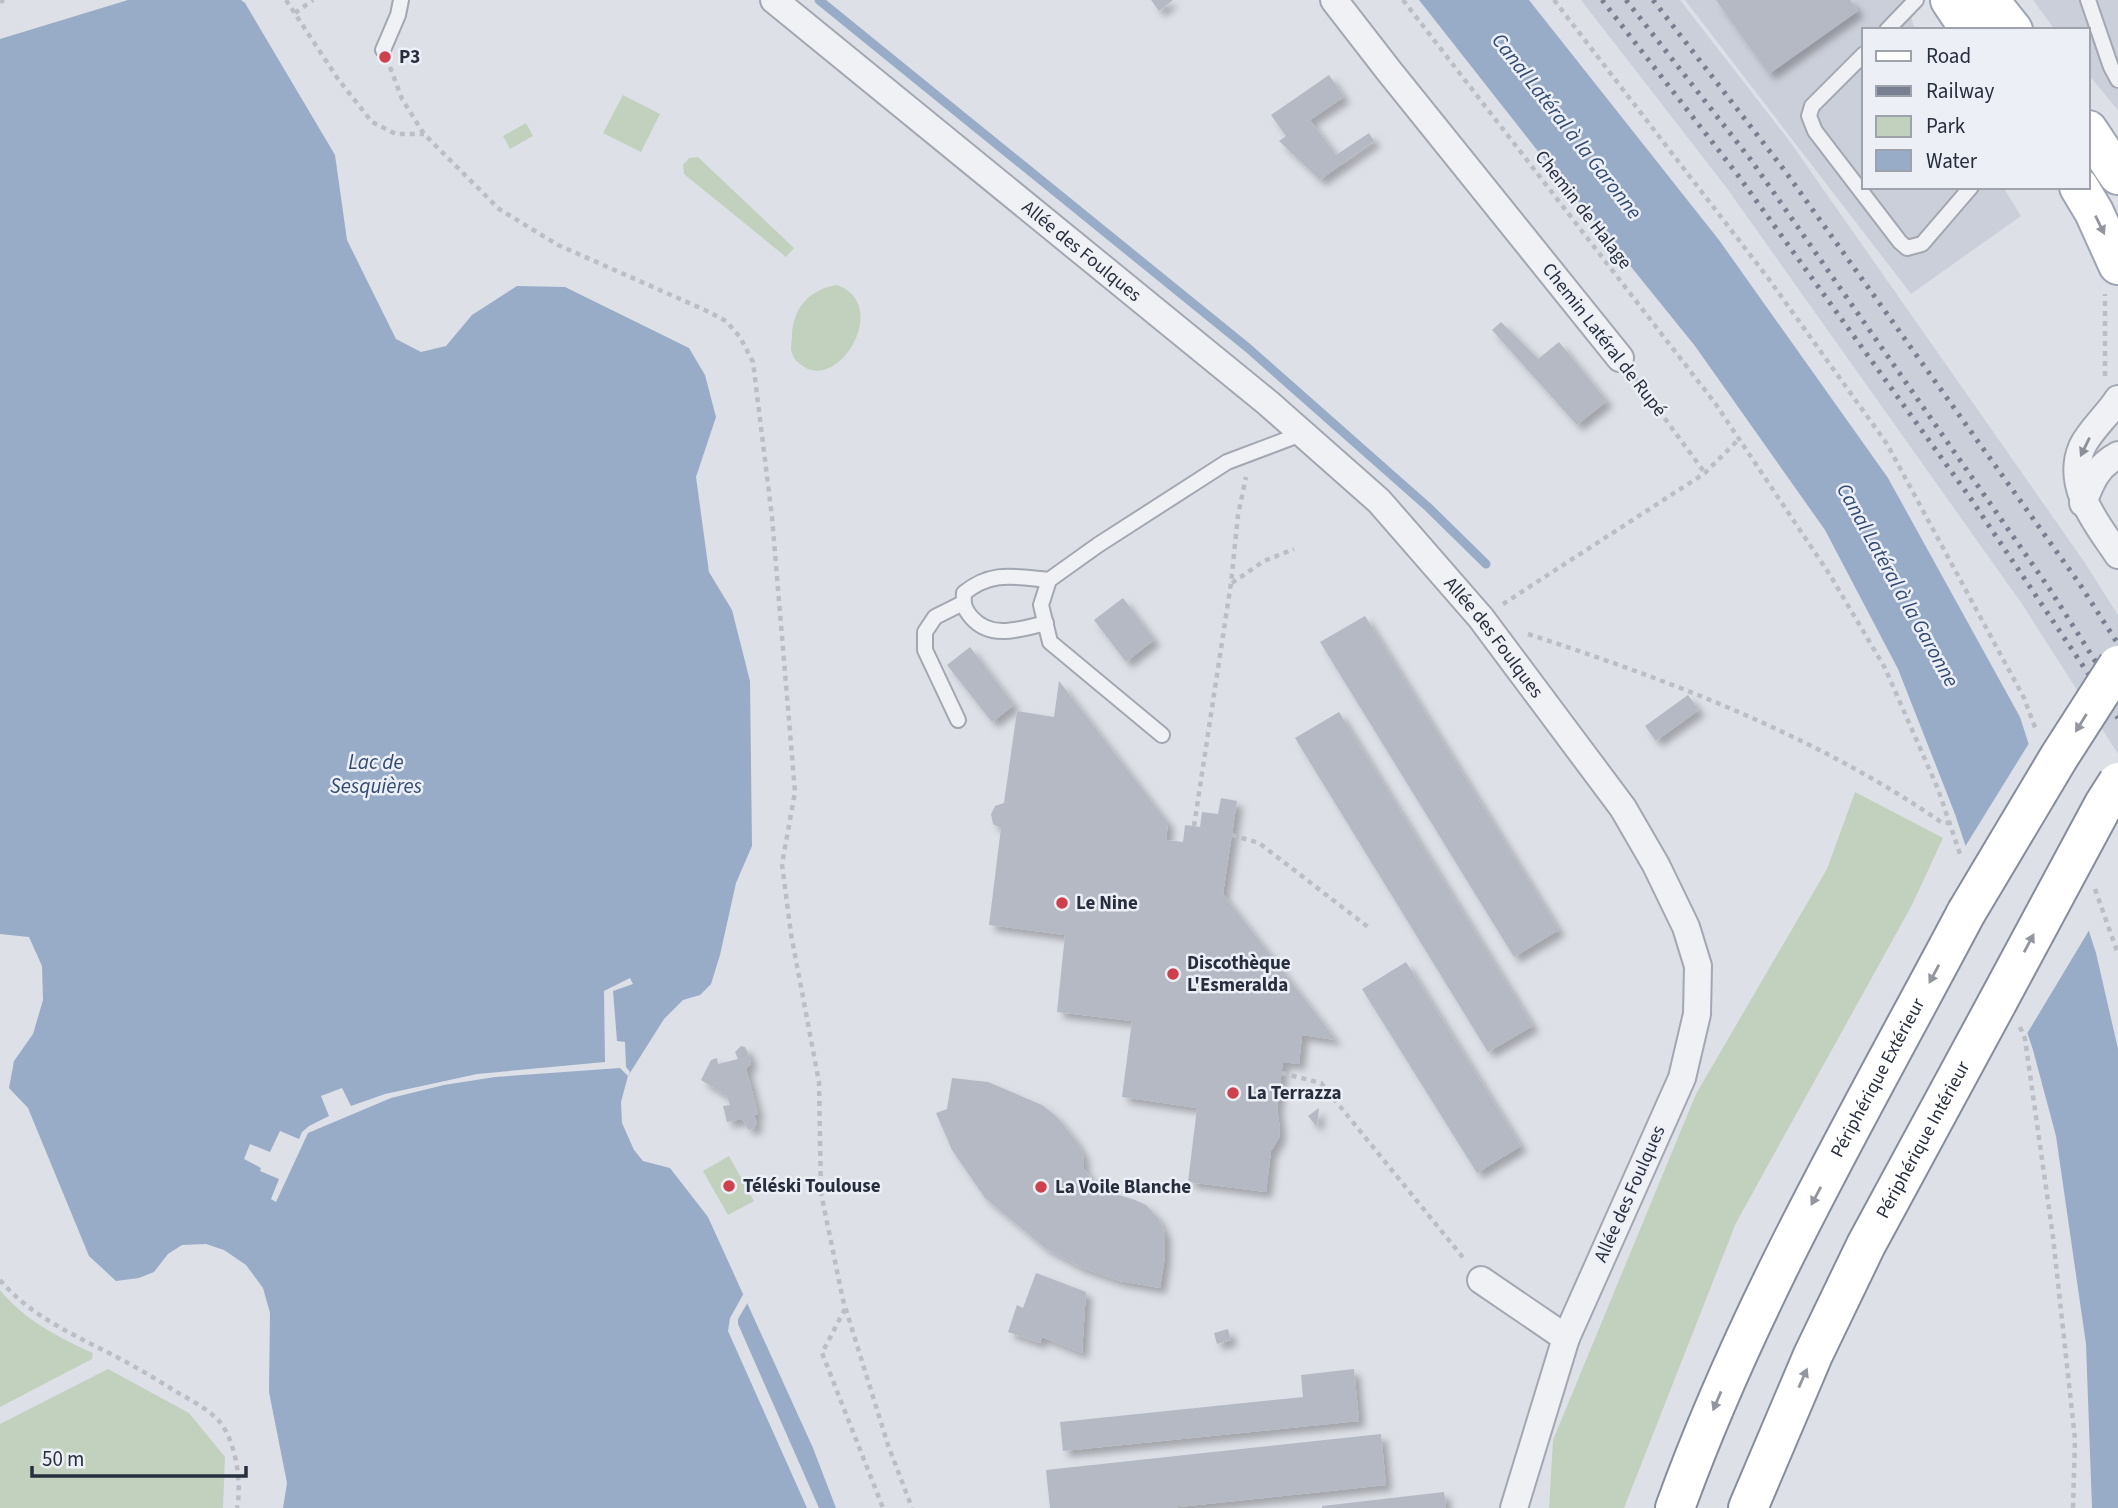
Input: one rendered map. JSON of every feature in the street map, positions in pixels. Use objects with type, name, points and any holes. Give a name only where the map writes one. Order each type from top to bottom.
[{"type":"main road","points":[[1950,0],[1969,28]]},
{"type":"main road","points":[[1989,0],[2011,28]]},
{"type":"main road","points":[[2090,133],[2116,169]]},
{"type":"main road","points":[[2080,189],[2094,212],[2111,273]]},
{"type":"main road","name":"Périphérique Extérieur","points":[[1675,1508],[1692,1460],[1738,1354],[1801,1224],[1966,913],[2059,757],[2118,665]]},
{"type":"main road","name":"Périphérique Intérieur","points":[[1748,1508],[1813,1355],[1866,1245],[2118,782]]},
{"type":"street","name":"Allée des Foulques","points":[[774,0],[1304,432],[1380,501],[1481,618],[1623,808],[1656,864],[1686,927],[1698,966],[1698,1014],[1682,1078],[1566,1338],[1514,1508]]},
{"type":"street","name":"Chemin Latéral de Rupé","points":[[1334,0],[1620,358]]},
{"type":"street","points":[[2111,391],[2082,447],[2077,469],[2083,503],[2118,555]]},
{"type":"street","points":[[2083,503],[2092,478],[2104,463],[2118,455]]},
{"type":"street","points":[[1482,1280],[1566,1338]]},
{"type":"lane","points":[[383,50],[398,15],[401,0]]},
{"type":"lane","points":[[1889,28],[1916,0]]},
{"type":"lane","points":[[2088,0],[2118,80]]},
{"type":"lane","points":[[1862,60],[1812,106],[1810,123],[1900,242],[1907,248],[1922,244],[1969,189]]},
{"type":"lane","points":[[1162,735],[1050,642],[1041,605],[1049,580],[1227,462],[1304,432]]},
{"type":"lane","points":[[1045,623],[1005,633],[981,627],[966,611],[963,603],[964,593],[979,580],[1007,576],[1049,580]]},
{"type":"lane","points":[[958,720],[925,650],[925,632],[934,617],[963,603]]},
{"type":"path","points":[[286,0],[338,79],[372,122],[396,134],[425,134]]},
{"type":"path","points":[[295,13],[313,0]]},
{"type":"path","name":"Chemin de Halage","points":[[1403,0],[1739,439],[1705,473]]},
{"type":"path","points":[[1554,0],[1768,278],[1887,444],[2024,698],[2038,735]]},
{"type":"path","points":[[383,50],[402,99],[425,134],[499,209],[558,245],[726,321],[740,337],[753,362],[772,517],[795,792],[782,864],[791,934],[819,1082],[821,1194],[843,1300],[888,1445],[912,1508]]},
{"type":"path","points":[[2111,273],[2111,391]]},
{"type":"path","name":"Chemin Latéral de Rupé","points":[[1620,358],[1705,473]]},
{"type":"path","points":[[1194,826],[1231,583],[1238,515],[1250,454]]},
{"type":"path","points":[[1481,618],[1705,473]]},
{"type":"path","points":[[1231,583],[1264,561],[1294,549]]},
{"type":"path","points":[[1481,618],[1590,654],[1749,716],[1894,789],[1941,822],[1950,824]]},
{"type":"path","points":[[1231,835],[1259,843],[1368,927]]},
{"type":"path","points":[[2094,887],[2118,954]]},
{"type":"path","points":[[1282,1073],[1321,1083],[1482,1280]]},
{"type":"path","points":[[0,1279],[29,1309],[169,1387],[218,1420],[235,1453],[237,1508]]},
{"type":"path","points":[[846,1308],[822,1353],[883,1508]]},
{"type":"shaded area","points":[[1581,0],[1680,0],[1788,139],[2083,560],[2118,615],[2118,754],[2022,604],[1726,187]]},
{"type":"shaded area","points":[[1685,0],[1906,0],[1914,28],[1862,28],[1862,189],[2004,189],[2021,216],[1911,294]]},
{"type":"shaded area","points":[[2033,0],[2118,0],[2118,110],[2090,76],[2090,28],[2054,28]]},
{"type":"green space","points":[[623,95],[660,114],[641,152],[603,133]]},
{"type":"green space","points":[[526,123],[533,136],[510,149],[503,136]]},
{"type":"green space","points":[[698,157],[794,248],[786,257],[684,174],[683,165],[689,158]]},
{"type":"green space","points":[[837,285],[852,295],[860,309],[860,325],[855,341],[846,355],[833,366],[820,371],[806,368],[796,360],[791,351],[795,317],[811,296]]},
{"type":"green space","points":[[1855,792],[1943,838],[1912,905],[1736,1223],[1624,1508],[1549,1508],[1553,1440],[1696,1094],[1827,869]]},
{"type":"green space","name":"Téléski Toulouse","points":[[729,1156],[754,1201],[728,1215],[703,1171]]},
{"type":"green space","points":[[0,1290],[19,1310],[42,1327],[93,1353],[92,1359],[0,1407]]},
{"type":"green space","points":[[108,1369],[189,1413],[225,1457],[223,1508],[0,1508],[0,1424]]},
{"type":"water","name":"Lac de Sesquières","points":[[128,0],[241,0],[245,3],[335,155],[347,240],[396,339],[421,352],[446,346],[472,315],[517,286],[565,287],[689,348],[705,375],[716,417],[696,477],[709,572],[732,610],[750,681],[752,846],[736,883],[711,984],[700,995],[683,1000],[664,1019],[628,1076],[621,1102],[622,1123],[634,1150],[643,1161],[670,1168],[708,1217],[813,1448],[836,1508],[283,1508],[287,1483],[269,1392],[270,1313],[263,1288],[246,1265],[224,1250],[206,1244],[182,1245],[168,1254],[154,1272],[139,1278],[116,1281],[89,1256],[28,1108],[9,1088],[14,1061],[33,1034],[43,1000],[42,966],[29,937],[0,934],[0,39]]},
{"type":"water","name":"Canal Latéral à la Garonne","points":[[1419,0],[1529,0],[1719,240],[1888,478],[2020,717],[2096,953],[2118,1049],[2118,1508],[2092,1508],[2086,1344],[2056,1136],[2033,1050],[1955,814],[1898,669],[1825,530],[1695,346]]},
{"type":"pier","points":[[2031,740],[2091,927],[2025,1037],[1963,850]]},
{"type":"pier","points":[[630,978],[633,984],[613,991],[617,1041],[625,1042],[626,1067],[630,1072],[628,1076],[620,1068],[495,1077],[444,1085],[391,1098],[308,1133],[276,1202],[271,1199],[279,1179],[260,1171],[261,1168],[244,1159],[250,1144],[270,1152],[280,1131],[299,1139],[309,1126],[329,1116],[321,1096],[342,1088],[351,1106],[385,1094],[477,1074],[605,1062],[604,991]]},
{"type":"pier","points":[[744,1293],[748,1302],[738,1324],[819,1508],[807,1508],[728,1331],[730,1318]]},
{"type":"building","points":[[1151,0],[1173,0],[1159,11]]},
{"type":"building","points":[[1716,0],[1850,0],[1858,11],[1769,74]]},
{"type":"building","points":[[1329,75],[1344,97],[1310,120],[1336,155],[1369,133],[1374,141],[1320,180],[1279,141],[1286,136],[1271,115]]},
{"type":"building","points":[[1501,322],[1538,359],[1559,342],[1607,401],[1577,425],[1492,330]]},
{"type":"building","points":[[1123,598],[1154,640],[1126,662],[1094,620]]},
{"type":"building","points":[[1365,616],[1559,930],[1514,957],[1320,642]]},
{"type":"building","points":[[970,647],[1014,705],[992,722],[947,665]]},
{"type":"building","name":"Discothèque L'Esmeralda","points":[[1059,681],[1168,823],[1166,840],[1183,842],[1185,825],[1200,827],[1202,812],[1218,814],[1221,798],[1237,801],[1223,894],[1336,1040],[1302,1035],[1299,1064],[1283,1062],[1277,1108],[1279,1138],[1271,1151],[1266,1192],[1188,1182],[1197,1108],[1122,1097],[1132,1021],[1057,1012],[1065,935],[989,925],[1001,828],[993,824],[991,814],[995,806],[1004,803],[1017,711],[1054,717]]},
{"type":"building","points":[[1688,695],[1699,710],[1656,741],[1645,726]]},
{"type":"building","points":[[1339,712],[1533,1026],[1488,1052],[1295,738]]},
{"type":"building","points":[[1406,962],[1521,1146],[1477,1173],[1362,989]]},
{"type":"building","points":[[741,1046],[745,1047],[749,1055],[751,1064],[746,1068],[758,1114],[754,1115],[757,1123],[749,1130],[742,1119],[727,1122],[723,1106],[730,1105],[727,1096],[701,1080],[711,1060],[717,1058],[718,1064],[738,1059],[735,1052]]},
{"type":"building","name":"La Voile Blanche","points":[[952,1078],[988,1082],[1042,1105],[1057,1117],[1076,1141],[1083,1154],[1084,1169],[1092,1179],[1115,1194],[1146,1205],[1158,1218],[1165,1233],[1160,1288],[1120,1281],[1080,1267],[1045,1248],[985,1198],[952,1150],[936,1113],[947,1109]]},
{"type":"building","points":[[1319,1108],[1317,1127],[1308,1116]]},
{"type":"building","points":[[1036,1273],[1086,1292],[1082,1353],[1042,1337],[1040,1343],[1008,1332],[1017,1305],[1023,1308]]},
{"type":"building","points":[[1228,1329],[1231,1340],[1217,1344],[1214,1333]]},
{"type":"building","points":[[1354,1369],[1359,1421],[1063,1451],[1060,1422],[1303,1397],[1301,1375]]},
{"type":"building","points":[[1381,1434],[1386,1485],[1169,1508],[1050,1508],[1046,1470]]},
{"type":"building","points":[[1444,1492],[1446,1508],[1322,1508],[1322,1506]]},
{"type":"waterway","points":[[819,0],[1248,348],[1428,507],[1486,564]]},
{"type":"railway","points":[[1602,0],[1737,174],[1969,496],[2118,718]]},
{"type":"railway","points":[[1626,0],[1751,160],[2049,588],[2118,697]]},
{"type":"railway","points":[[1653,0],[1785,171],[2079,583],[2118,644]]},
{"type":"place","name":"P3","points":[[385,57]]},
{"type":"place","name":"Le Nine","points":[[1062,903]]},
{"type":"place","name":"Discothèque L'Esmeralda","points":[[1173,974]]},
{"type":"place","name":"La Terrazza","points":[[1233,1093]]},
{"type":"place","name":"Téléski Toulouse","points":[[729,1186]]},
{"type":"place","name":"La Voile Blanche","points":[[1041,1187]]}]
